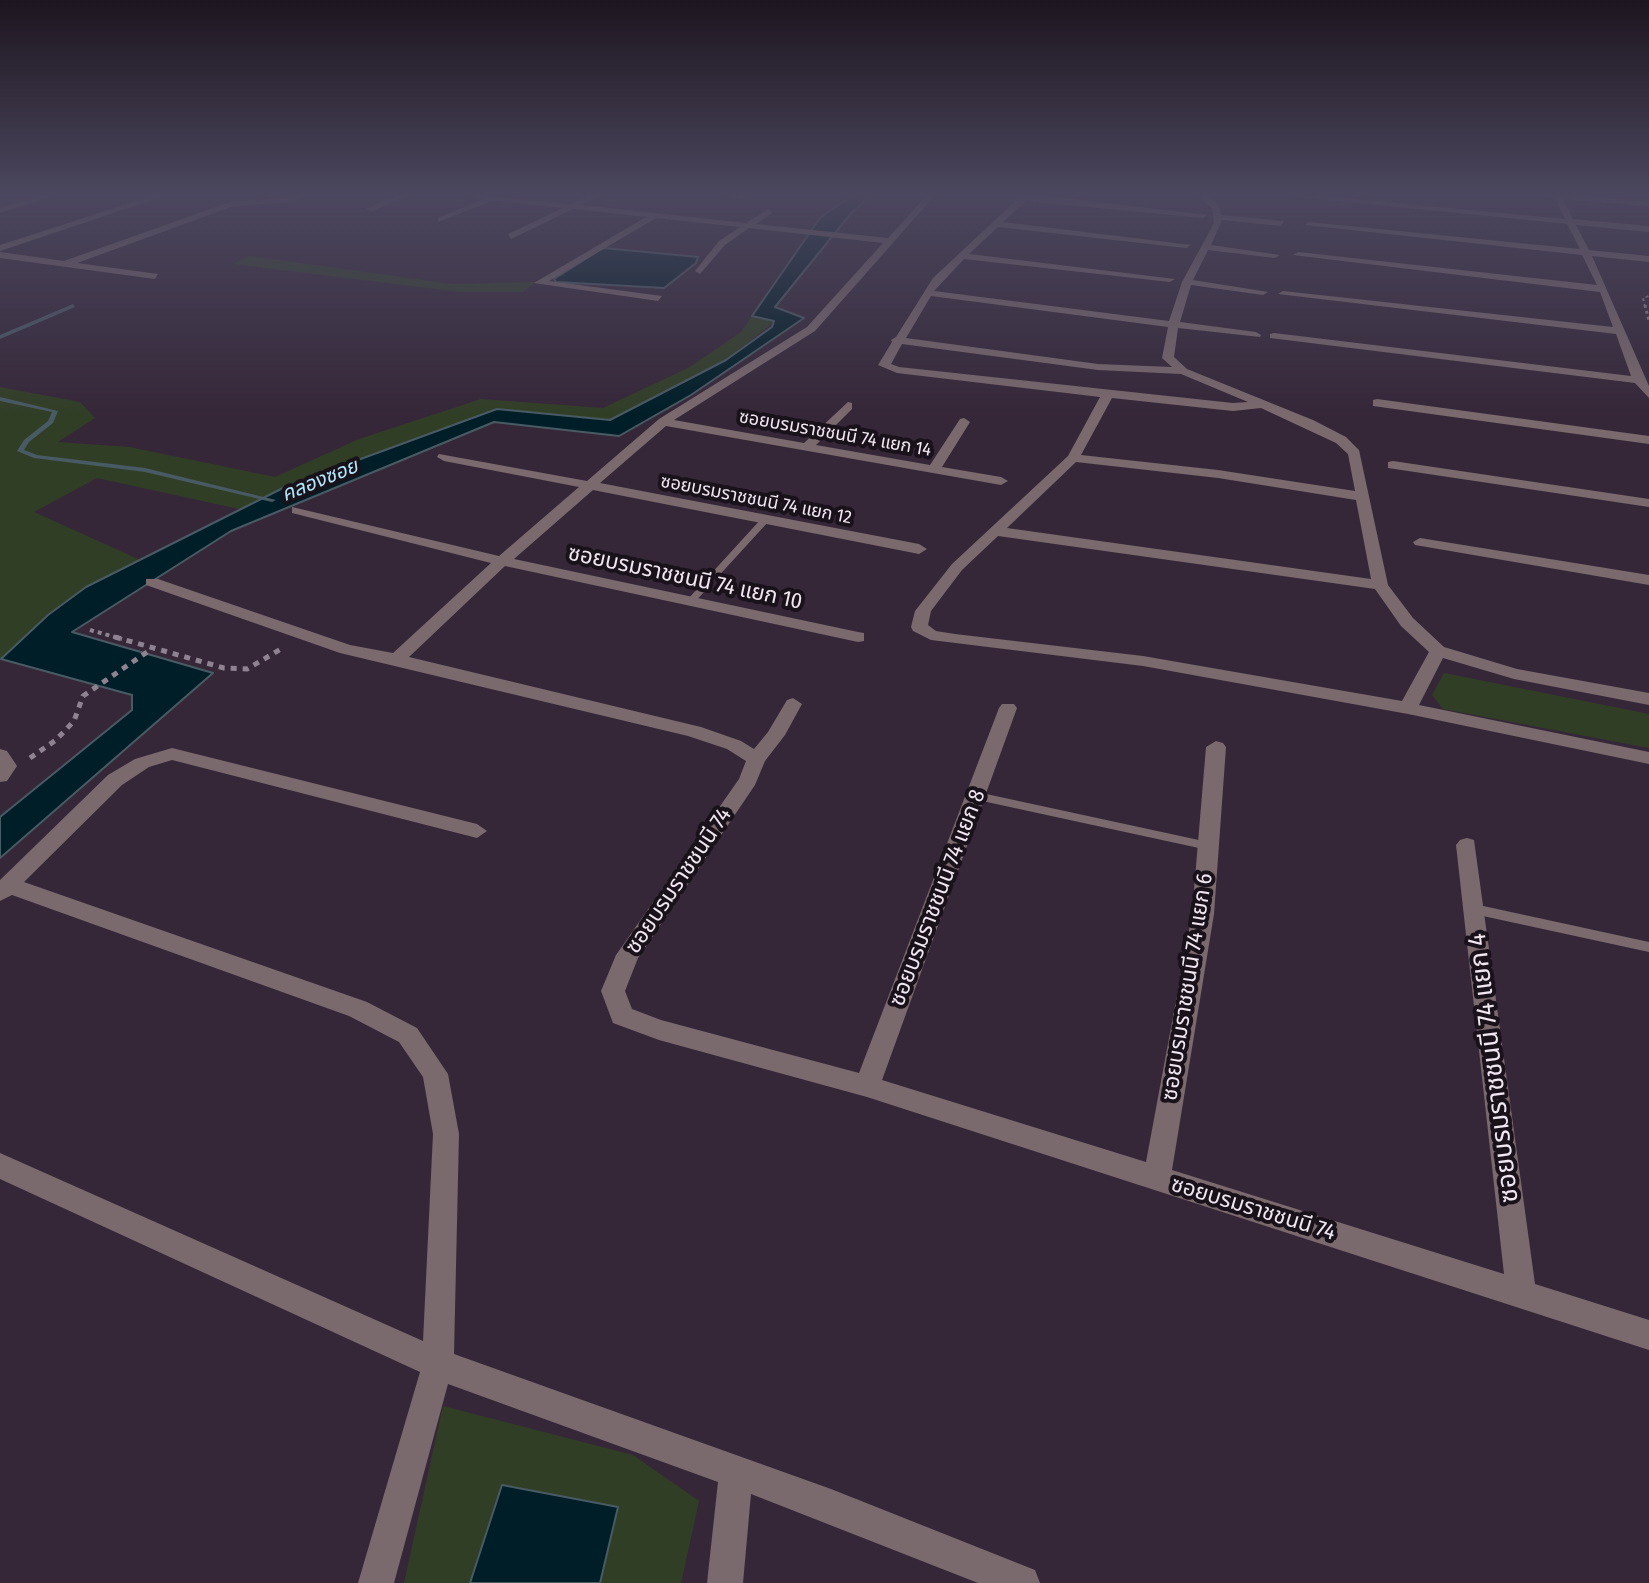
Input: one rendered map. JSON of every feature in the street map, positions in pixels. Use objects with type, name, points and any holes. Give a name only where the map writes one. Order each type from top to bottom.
[{"type":"street","points":[[86,267],[155,276]]},
{"type":"street","points":[[567,267],[539,283],[658,298]]},
{"type":"street","points":[[700,271],[703,267]]},
{"type":"street","points":[[397,659],[502,561],[663,422],[811,329],[866,267]]},
{"type":"street","points":[[952,267],[927,293],[896,340],[884,365],[1233,407],[1261,404]]},
{"type":"street","points":[[1060,267],[1170,279]]},
{"type":"street","points":[[1195,267],[1187,282],[1169,339],[1168,358],[1183,371],[1309,423],[1341,440],[1354,453],[1380,585],[1407,622],[1438,651],[1514,674],[1649,699]]},
{"type":"street","points":[[1405,267],[1604,289]]},
{"type":"street","points":[[1593,267],[1639,380],[1649,394]]},
{"type":"street","points":[[1187,282],[1263,292]]},
{"type":"street","points":[[927,293],[1256,335]]},
{"type":"street","points":[[1283,294],[1620,331]]},
{"type":"street","points":[[1274,336],[1639,380]]},
{"type":"street","points":[[896,340],[1098,367],[1183,371]]},
{"type":"street","points":[[1108,394],[1073,458],[993,531],[948,578],[923,611],[919,627],[931,635],[955,639],[1143,661],[1408,708],[1649,758]]},
{"type":"street","points":[[1377,403],[1649,440]]},
{"type":"street","points":[[807,447],[848,406]]},
{"type":"street","name":"ซอยบรมราชชนนี 74 แยก 14","points":[[663,422],[1001,481]]},
{"type":"street","points":[[934,469],[964,422]]},
{"type":"street","name":"ซอยบรมราชชนนี 74 แยก 12","points":[[444,457],[586,487],[919,549]]},
{"type":"street","points":[[1073,458],[1218,474],[1363,497]]},
{"type":"street","points":[[1393,465],[1649,503]]},
{"type":"street","name":"ซอยบรมราชชนนี 74 แยก 10","points":[[297,510],[502,561],[858,637]]},
{"type":"street","points":[[993,531],[1380,585]]},
{"type":"street","points":[[1420,542],[1649,580]]},
{"type":"street","points":[[152,582],[346,649],[694,731],[734,745],[756,759]]},
{"type":"street","points":[[1408,708],[1438,651]]},
{"type":"street","name":"ซอยบรมราชชนนี 74","points":[[793,704],[776,735],[756,759],[748,780],[628,955],[613,991],[622,1016],[659,1030],[867,1086],[1649,1335]]},
{"type":"street","name":"ซอยบรมราชชนนี 74 แยก 8","points":[[867,1086],[1008,708]]},
{"type":"street","name":"ซอยบรมราชชนนี 74 แยก 6","points":[[1157,1179],[1203,914],[1216,747]]},
{"type":"street","points":[[376,1583],[438,1364],[446,1134],[435,1074],[408,1035],[358,1009],[5,889],[115,780],[142,763],[172,754],[477,831]]},
{"type":"street","points":[[0,755],[7,766],[0,776]]},
{"type":"street","name":"ซอยบรมราชชนนี 74 แยก 4","points":[[1467,845],[1521,1292]]},
{"type":"street","points":[[0,1166],[438,1364],[736,1473],[1022,1583]]},
{"type":"street","points":[[725,1583],[736,1473]]},
{"type":"lane","points":[[690,602],[765,520]]},
{"type":"lane","points":[[977,796],[1208,846]]},
{"type":"lane","points":[[1474,909],[1649,947]]},
{"type":"path","points":[[1649,296],[1643,298],[1649,321]]},
{"type":"path","points":[[90,630],[224,668],[247,669],[267,660],[301,634]]},
{"type":"path","points":[[22,764],[56,740],[74,721],[83,696],[152,648]]},
{"type":"green space","points":[[256,267],[328,267],[453,284],[536,282],[523,292],[460,292]]},
{"type":"green space","points":[[752,316],[775,321],[726,360],[610,420],[497,409],[287,486],[239,509],[97,478],[34,512],[140,560],[86,587],[48,615],[0,660],[0,387],[80,402],[95,418],[58,442],[129,447],[275,477],[359,439],[481,399],[603,408],[690,367],[741,332]]},
{"type":"green space","points":[[1444,673],[1649,714],[1649,748],[1443,709],[1432,695]]},
{"type":"green space","points":[[443,1406],[633,1455],[699,1501],[681,1583],[404,1583]]},
{"type":"water","points":[[573,267],[691,267],[664,288],[556,282],[554,279]]},
{"type":"water","name":"คลองซอย","points":[[786,267],[808,267],[775,307],[804,318],[691,395],[619,436],[494,422],[231,531],[72,632],[213,673],[0,858],[0,817],[132,710],[132,695],[1,659],[48,615],[86,587],[287,486],[497,409],[610,420],[726,360],[772,327],[774,321],[752,316]]},
{"type":"water","points":[[502,1485],[618,1507],[600,1583],[470,1583]]},
{"type":"waterway","points":[[0,337],[73,306]]},
{"type":"waterway","points":[[0,399],[55,411],[51,422],[26,441],[20,451],[36,457],[145,470],[272,500]]}]
